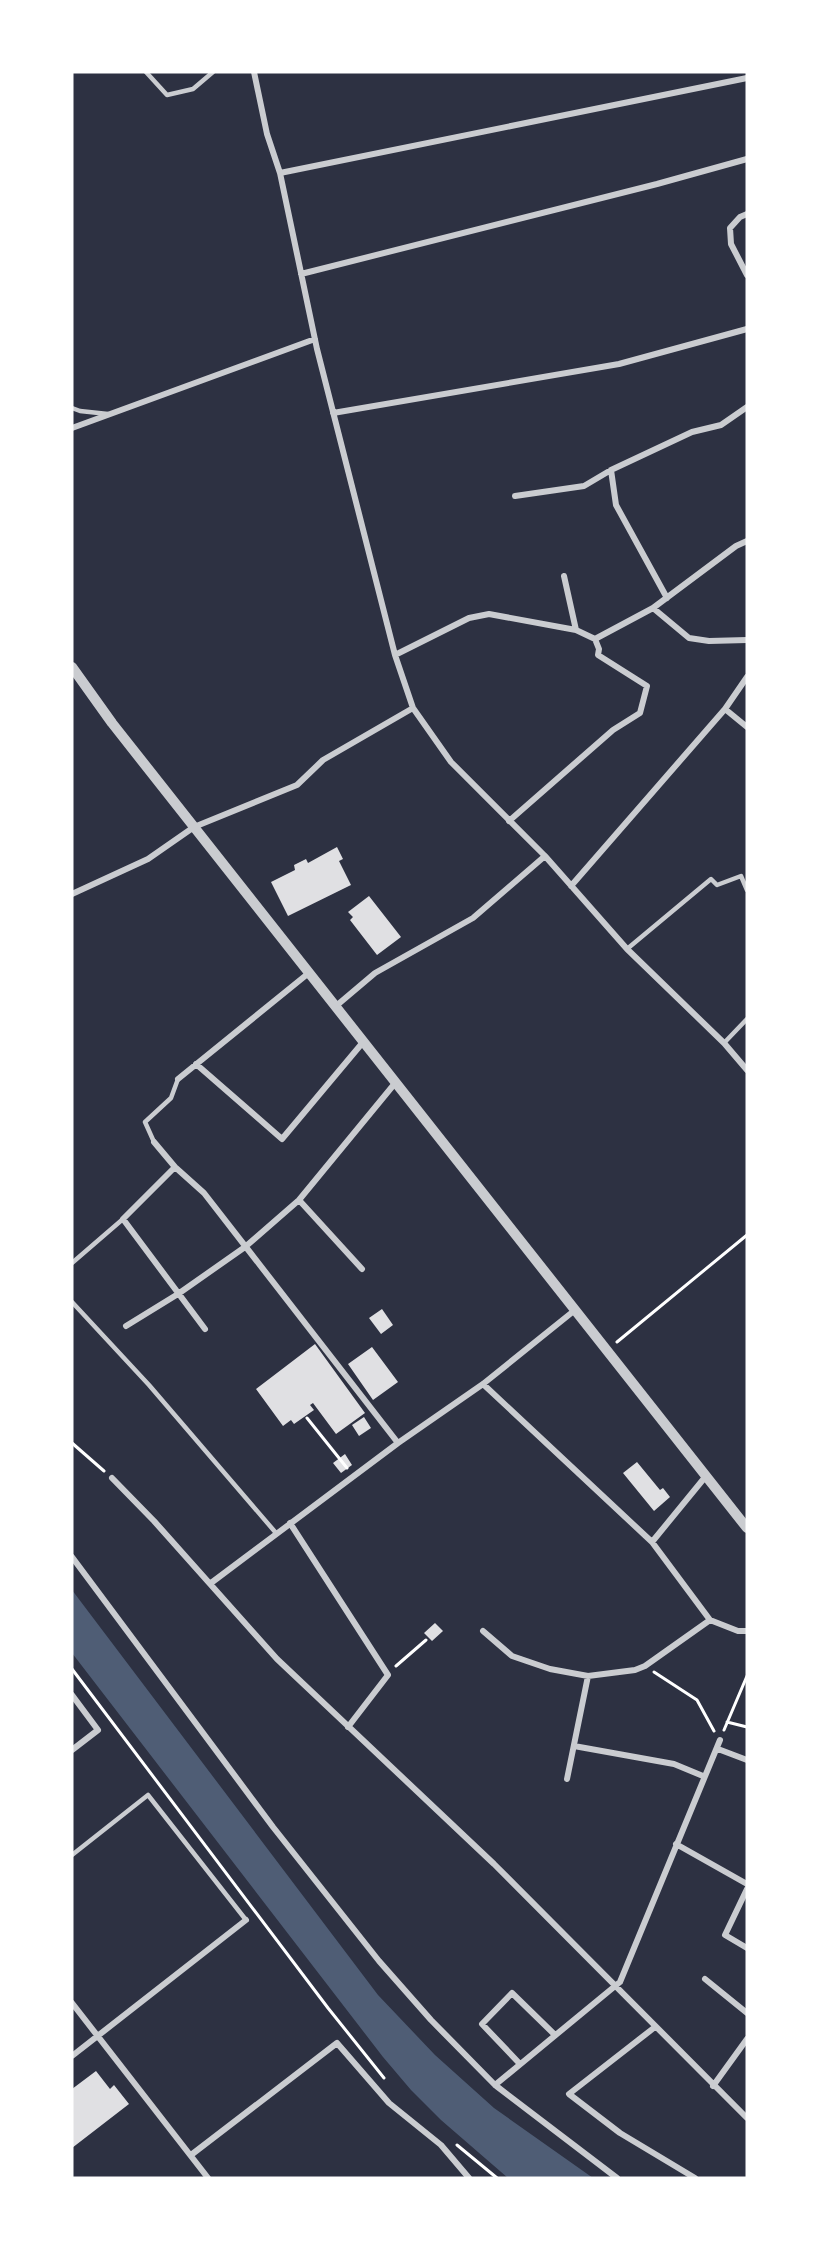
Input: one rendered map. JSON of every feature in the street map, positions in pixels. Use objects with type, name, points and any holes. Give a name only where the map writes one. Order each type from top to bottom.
[{"type":"street","points":[[254,72],[267,134],[280,173],[333,412],[395,656],[413,708],[451,762],[545,856],[627,949],[724,1043],[747,1070]]},
{"type":"street","points":[[280,173],[747,78]]},
{"type":"street","points":[[302,274],[747,159]]},
{"type":"street","points":[[747,214],[740,217],[730,228],[731,244],[747,275]]},
{"type":"street","points":[[333,412],[619,364],[747,329]]},
{"type":"street","points":[[72,428],[315,339]]},
{"type":"street","points":[[515,496],[584,486],[611,470],[692,432],[722,425],[747,407]]},
{"type":"street","points":[[611,470],[616,505],[667,598]]},
{"type":"street","points":[[595,639],[652,608],[736,546],[747,541]]},
{"type":"street","points":[[564,576],[576,630]]},
{"type":"street","points":[[652,608],[689,638],[709,641],[747,640]]},
{"type":"street","points":[[395,656],[470,618],[489,614],[576,630],[595,639],[599,649],[598,656],[648,686],[640,713],[614,730],[509,821]]},
{"type":"street","points":[[72,667],[112,723],[747,1528]]},
{"type":"street","points":[[571,886],[725,709],[747,677]]},
{"type":"street","points":[[72,894],[148,859],[194,827],[297,785],[323,760],[413,708]]},
{"type":"street","points":[[725,709],[747,727]]},
{"type":"street","points":[[336,1006],[375,974],[473,918],[545,856]]},
{"type":"street","points":[[178,1079],[310,972]]},
{"type":"street","points":[[196,1064],[282,1139],[364,1041]]},
{"type":"street","points":[[126,1326],[178,1294],[245,1247],[299,1200],[396,1082]]},
{"type":"street","points":[[154,1142],[175,1167],[204,1193],[398,1443]]},
{"type":"street","points":[[175,1167],[123,1219],[205,1329]]},
{"type":"street","points":[[299,1200],[362,1269]]},
{"type":"street","points":[[211,1583],[398,1443],[483,1384],[576,1310]]},
{"type":"street","points":[[483,1384],[652,1542],[710,1620],[738,1631],[747,1631]]},
{"type":"street","points":[[652,1542],[707,1476]]},
{"type":"street","points":[[112,1478],[211,1583],[277,1659],[494,1864],[747,2118]]},
{"type":"street","points":[[290,1523],[388,1674],[348,1727]]},
{"type":"street","points":[[72,1557],[273,1827],[378,1961],[431,2020],[495,2085],[617,2178]]},
{"type":"street","points":[[483,1631],[512,1656],[550,1669],[588,1676],[635,1670],[645,1666],[710,1620]]},
{"type":"street","points":[[567,1779],[588,1676]]},
{"type":"street","points":[[72,1695],[98,1730],[72,1750]]},
{"type":"street","points":[[495,2085],[620,1983],[703,1776],[718,1749],[720,1740]]},
{"type":"street","points":[[574,1746],[674,1764],[703,1776]]},
{"type":"street","points":[[718,1749],[747,1760]]},
{"type":"street","points":[[676,1845],[747,1884]]},
{"type":"street","points":[[747,1889],[725,1935],[747,1948]]},
{"type":"street","points":[[72,2055],[246,1920]]},
{"type":"street","points":[[705,1979],[747,2013]]},
{"type":"street","points":[[520,2064],[482,2025],[512,1993],[555,2035]]},
{"type":"street","points":[[72,2003],[208,2178]]},
{"type":"street","points":[[655,2027],[569,2094],[620,2133],[695,2178]]},
{"type":"street","points":[[713,2086],[747,2039]]},
{"type":"street","points":[[191,2155],[337,2043],[389,2103],[441,2145],[469,2178]]},
{"type":"lane","points":[[146,72],[167,95],[193,89],[213,72]]},
{"type":"lane","points":[[72,408],[108,414]]},
{"type":"lane","points":[[627,949],[711,879],[717,885],[741,876],[747,890]]},
{"type":"lane","points":[[724,1043],[747,1019]]},
{"type":"lane","points":[[154,1142],[145,1122],[171,1098],[178,1079]]},
{"type":"lane","points":[[72,1263],[123,1219]]},
{"type":"lane","points":[[72,1302],[149,1385],[276,1533]]},
{"type":"lane","points":[[72,1855],[148,1795],[246,1920]]},
{"type":"path","points":[[607,1350],[747,1235]]},
{"type":"path","points":[[307,1418],[349,1470]]},
{"type":"path","points":[[72,1443],[112,1478]]},
{"type":"path","points":[[390,1672],[426,1640]]},
{"type":"path","points":[[645,1666],[697,1700],[720,1740]]},
{"type":"path","points":[[72,1669],[328,2008],[390,2086]]},
{"type":"path","points":[[720,1740],[747,1676]]},
{"type":"path","points":[[727,1722],[747,1727]]},
{"type":"path","points":[[451,2140],[497,2178]]},
{"type":"water","points":[[72,1590],[378,1995],[435,2055],[494,2108],[593,2178],[508,2178],[441,2120],[411,2090],[383,2057],[72,1653]]},
{"type":"building","points":[[337,847],[343,859],[339,861],[351,885],[288,916],[271,882],[295,870],[294,865],[306,859],[308,863]]},
{"type":"building","points":[[369,896],[401,937],[377,955],[350,920],[353,917],[348,912]]},
{"type":"building","points":[[382,1309],[393,1325],[381,1334],[369,1318]]},
{"type":"building","points":[[315,1344],[365,1413],[336,1434],[313,1403],[310,1405],[314,1410],[294,1424],[291,1420],[283,1426],[256,1389]]},
{"type":"building","points":[[372,1347],[398,1382],[373,1400],[348,1364]]},
{"type":"building","points":[[364,1417],[371,1428],[359,1436],[352,1425]]},
{"type":"building","points":[[345,1454],[352,1465],[341,1473],[333,1463]]},
{"type":"building","points":[[637,1462],[660,1490],[663,1488],[670,1497],[654,1511],[623,1473]]},
{"type":"building","points":[[435,1623],[443,1631],[432,1641],[424,1633]]},
{"type":"building","points":[[96,2071],[110,2089],[114,2085],[129,2104],[72,2148],[72,2089]]}]
